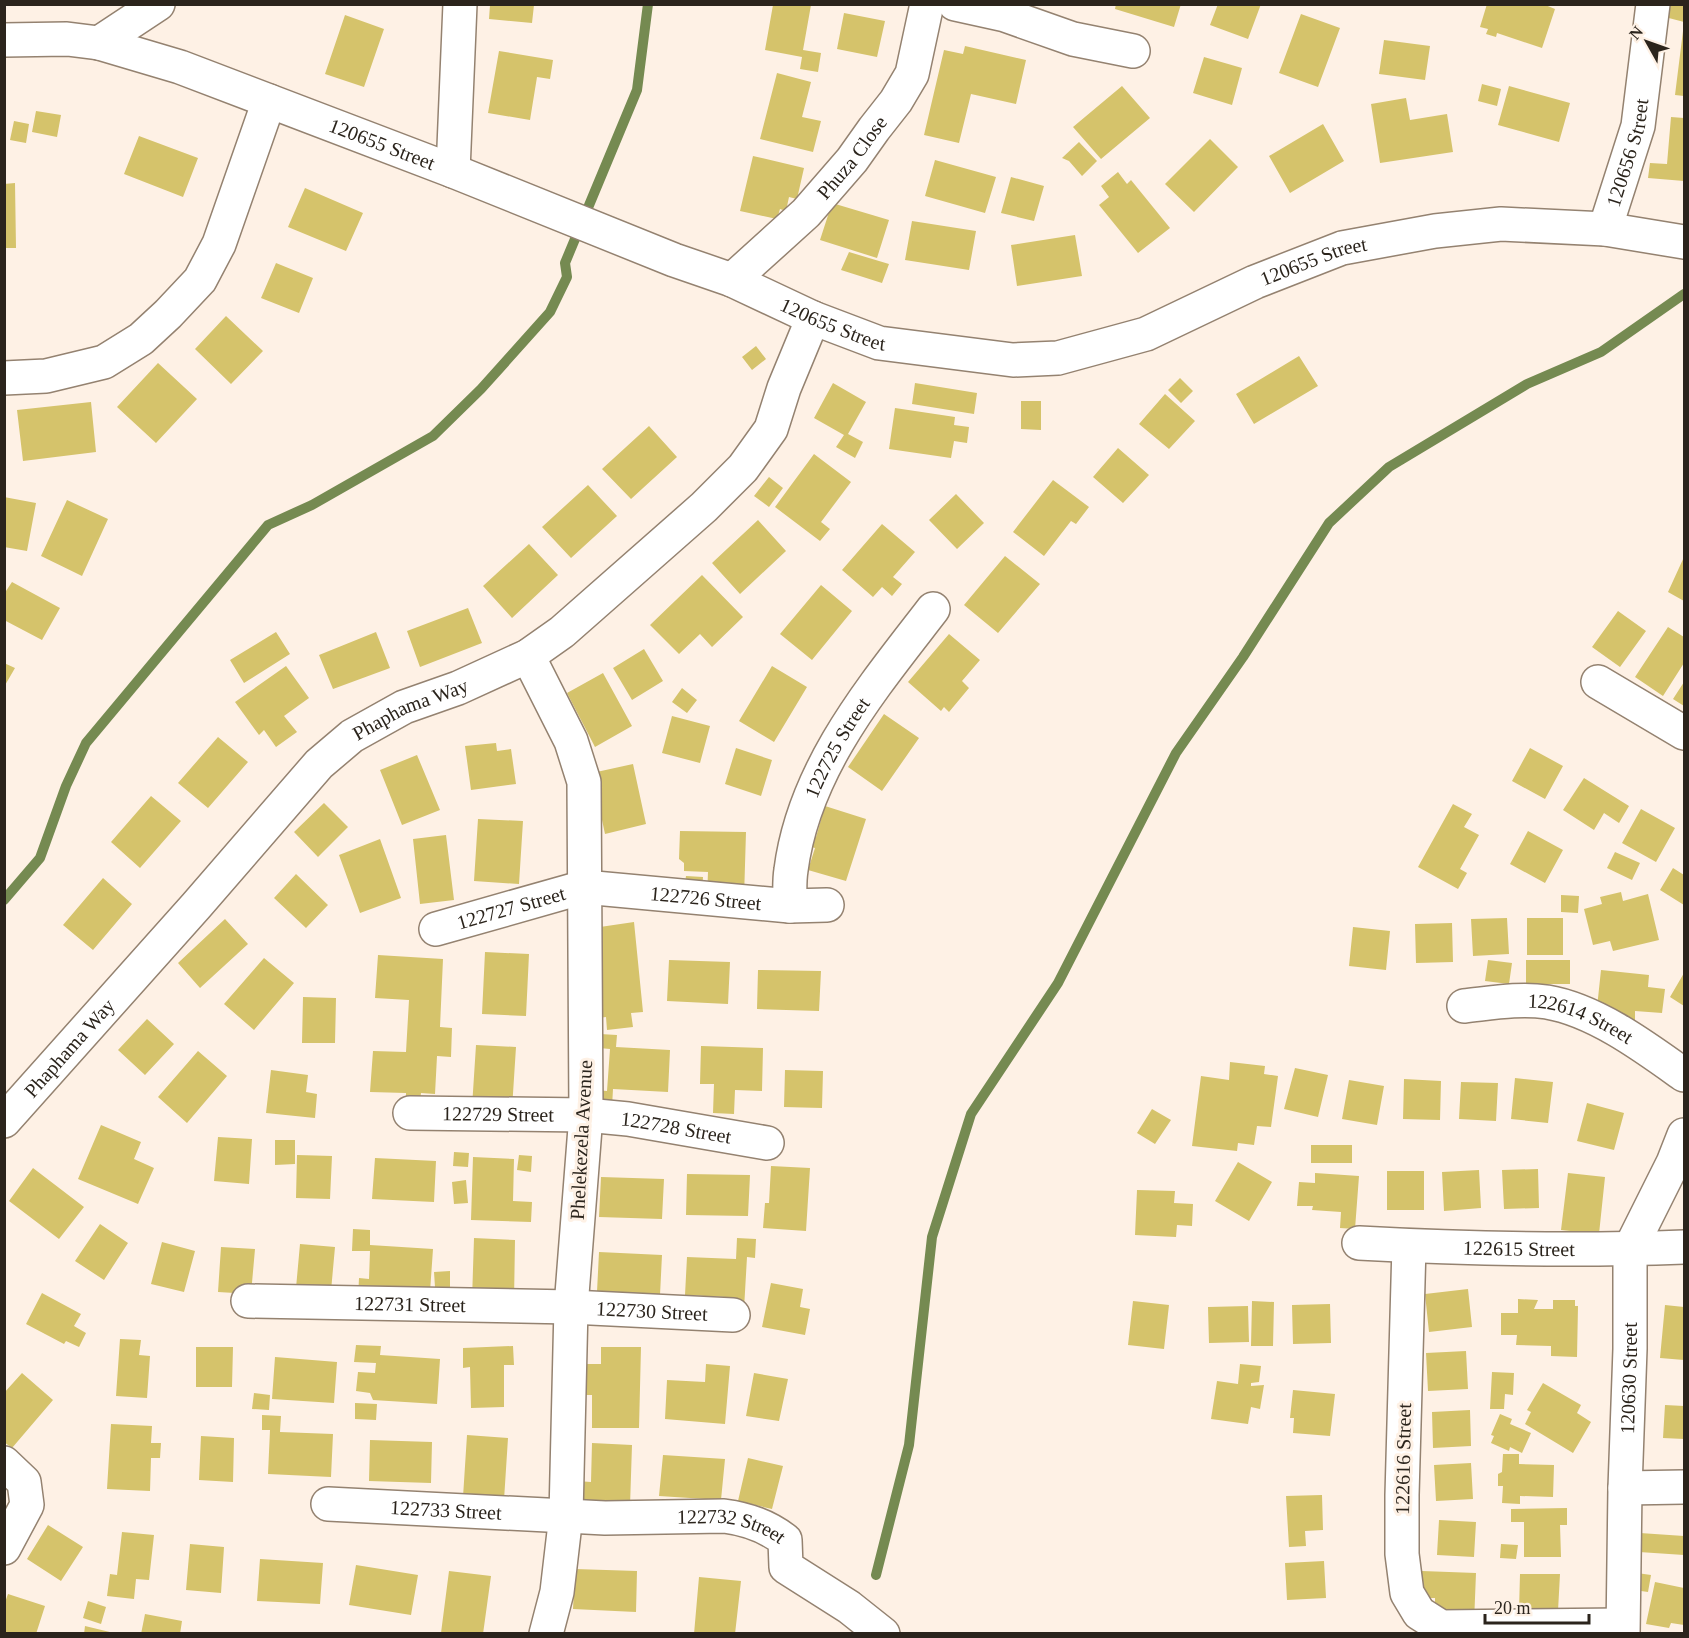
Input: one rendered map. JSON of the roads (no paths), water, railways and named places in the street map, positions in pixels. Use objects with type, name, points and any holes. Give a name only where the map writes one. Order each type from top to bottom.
[{"type":"street","points":[[99,43],[158,4]]},
{"type":"street","points":[[453,171],[460,4]]},
{"type":"street","name":"Phuza Close","points":[[732,280],[806,213],[852,160],[896,101],[912,74],[927,4]]},
{"type":"street","points":[[956,4],[1005,15],[1073,39],[1133,51]]},
{"type":"street","name":"120656 Street","points":[[1605,229],[1638,126],[1653,4]]},
{"type":"street","name":"120655 Street","points":[[4,40],[67,39],[99,43],[180,67],[453,171],[674,260],[732,280],[813,318],[879,343],[1013,360],[1058,358],[1146,334],[1255,282],[1342,248],[1435,231],[1502,224],[1605,229],[1684,242]]},
{"type":"street","points":[[4,378],[46,376],[104,362],[141,339],[168,314],[200,280],[219,244],[269,101]]},
{"type":"street","name":"Phaphama Way","points":[[4,1121],[319,764],[352,736],[404,707],[458,688],[528,656],[562,633],[704,507],[743,468],[771,429],[784,388],[813,318]]},
{"type":"street","name":"122725 Street","points":[[790,906],[790,870],[804,811],[822,768],[874,685],[933,609]]},
{"type":"street","name":"Phelekezela Avenue","points":[[528,656],[571,741],[584,782],[586,1115],[571,1307],[566,1515],[557,1592],[546,1634]]},
{"type":"street","points":[[1598,682],[1684,733]]},
{"type":"street","name":"122726 Street","points":[[584,887],[790,906],[827,905]]},
{"type":"street","name":"122727 Street","points":[[436,929],[584,887]]},
{"type":"street","name":"122614 Street","points":[[1464,1006],[1508,1001],[1547,1002],[1575,1010],[1600,1021],[1684,1075]]},
{"type":"street","name":"122729 Street","points":[[410,1113],[586,1115]]},
{"type":"street","name":"122728 Street","points":[[586,1115],[628,1119],[767,1143]]},
{"type":"street","name":"120630 Street","points":[[1623,1629],[1630,1349],[1630,1249],[1673,1163],[1684,1135]]},
{"type":"street","name":"122615 Street","points":[[1359,1243],[1409,1246],[1630,1249],[1684,1247]]},
{"type":"street","name":"122616 Street","points":[[1409,1246],[1402,1495],[1402,1554],[1407,1593],[1419,1613],[1441,1627],[1623,1629]]},
{"type":"street","name":"122731 Street","points":[[248,1301],[571,1307]]},
{"type":"street","name":"122730 Street","points":[[571,1307],[733,1315]]},
{"type":"street","points":[[4,1463],[24,1482],[27,1505],[4,1548]]},
{"type":"street","points":[[1625,1488],[1684,1487]]},
{"type":"street","name":"122733 Street","points":[[328,1504],[566,1515]]},
{"type":"street","name":"122732 Street","points":[[566,1515],[656,1518],[724,1516],[759,1524],[785,1540],[786,1567],[849,1607],[883,1634]]},
{"type":"waterway","points":[[4,900],[40,858],[66,786],[86,743],[268,525],[312,505],[433,436],[481,389],[550,312],[567,277],[565,263],[637,90],[648,4]]},
{"type":"waterway","points":[[876,1575],[909,1445],[932,1237],[971,1114],[1058,983],[1176,753],[1243,657],[1329,523],[1389,467],[1527,384],[1601,352],[1684,294]]}]
